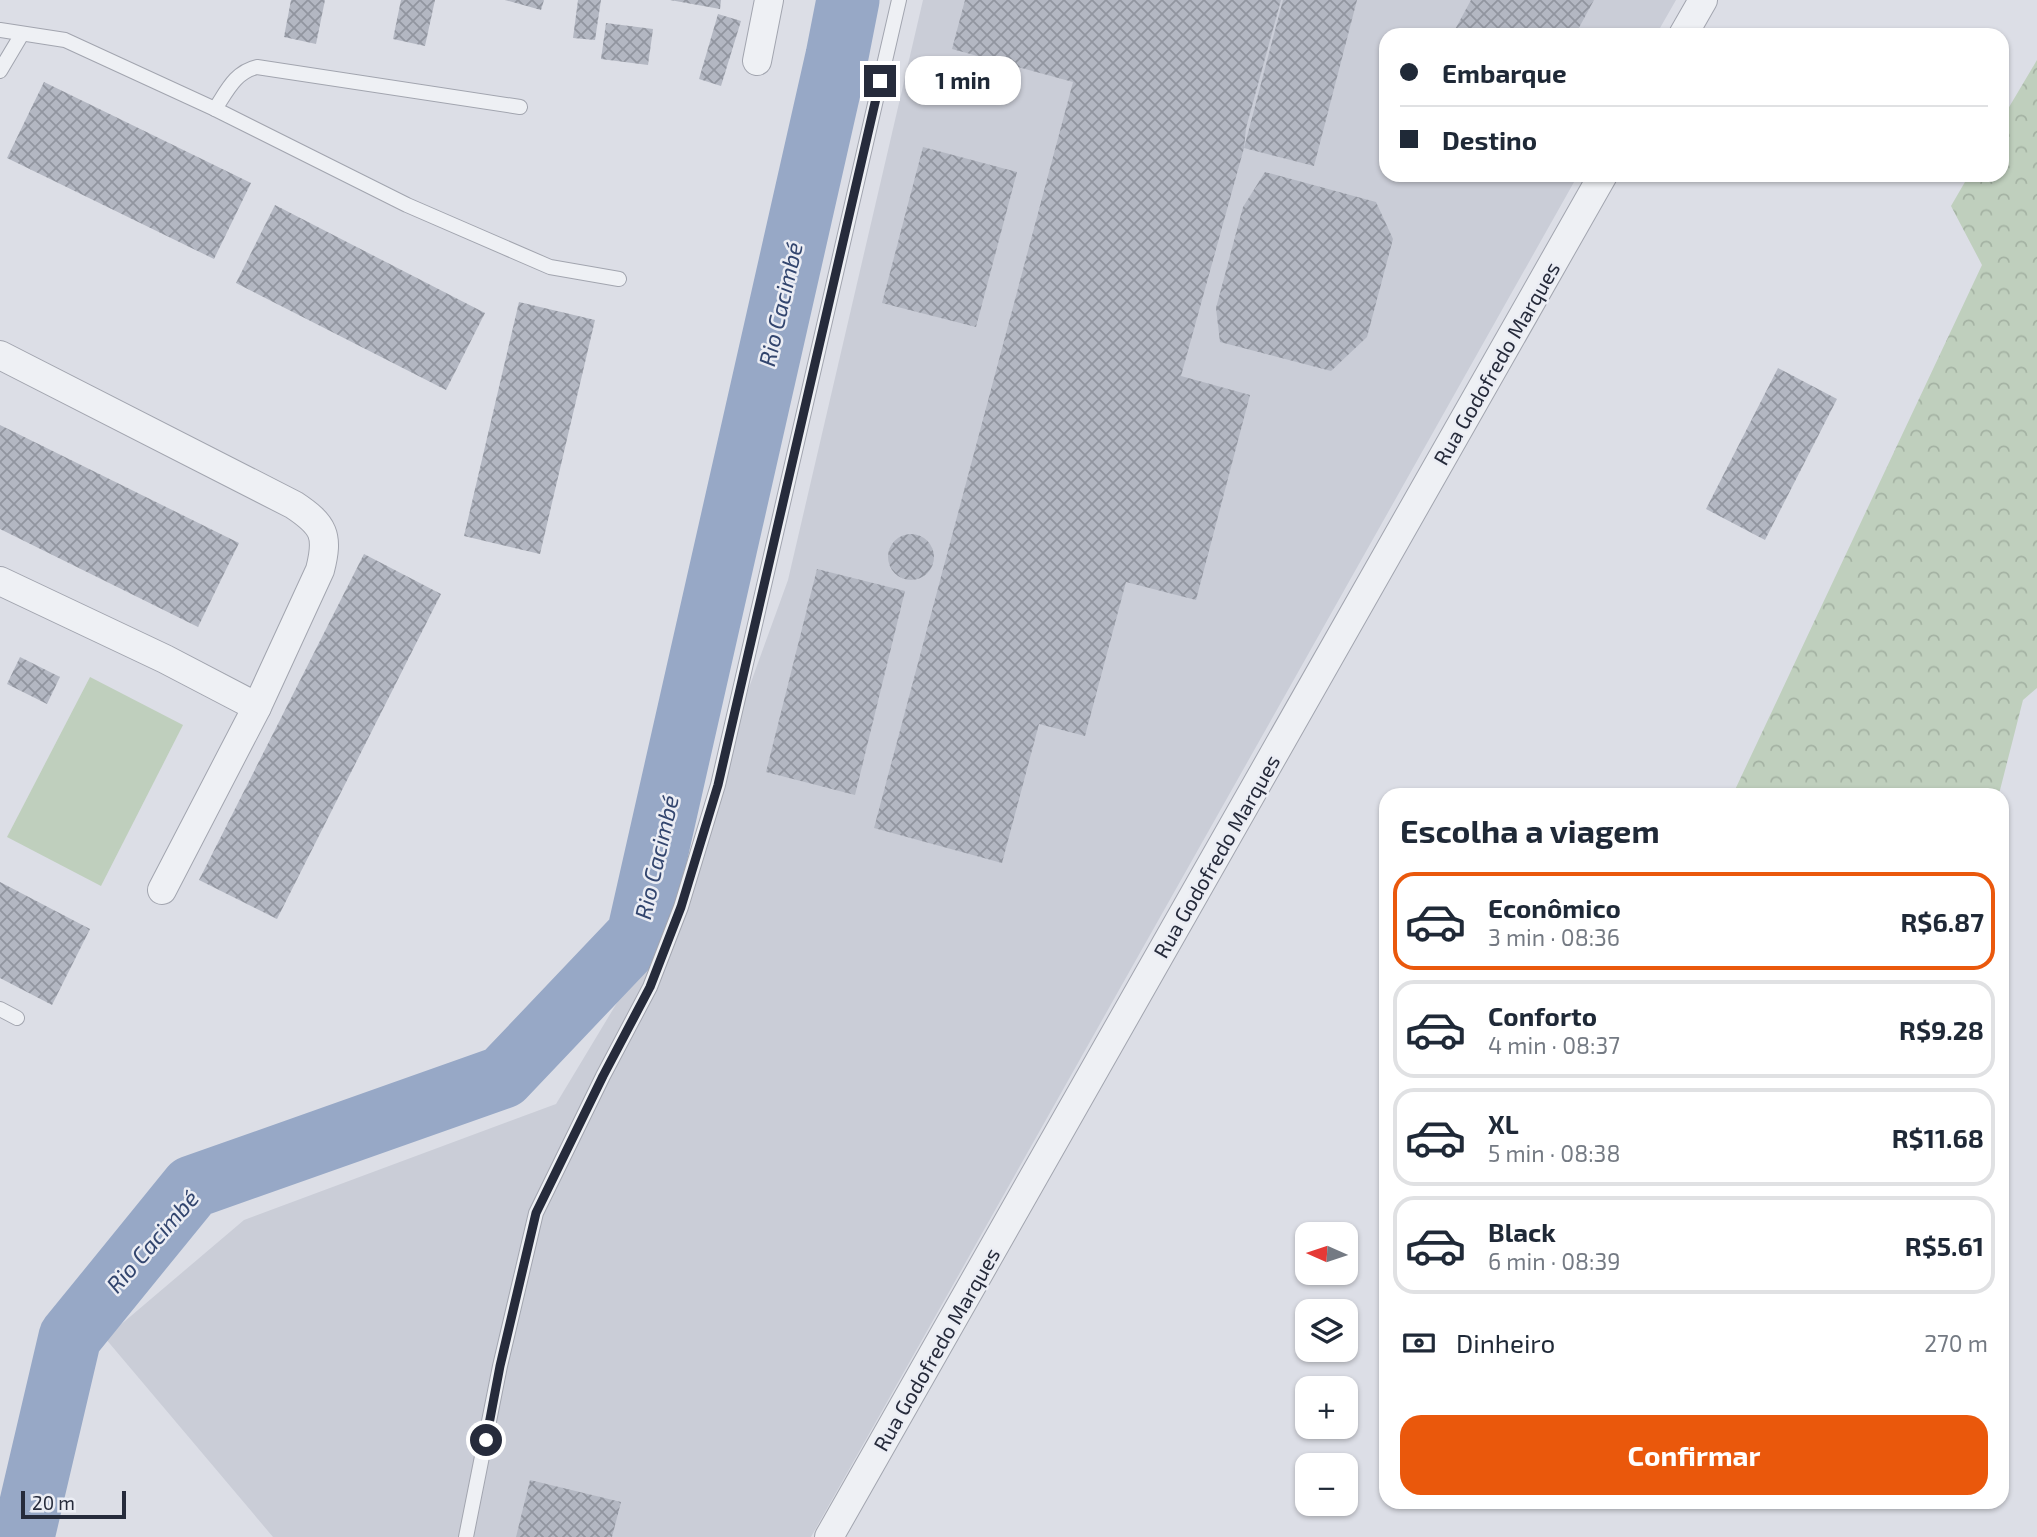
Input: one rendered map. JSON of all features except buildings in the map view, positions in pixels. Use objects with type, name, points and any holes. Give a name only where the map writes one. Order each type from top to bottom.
[{"type":"street","points":[[757,61],[769,0]]},
{"type":"street","points":[[1687,28],[1703,0]]},
{"type":"street","name":"Rua Godofredo Marques","points":[[829,1537],[1599,182]]},
{"type":"street","points":[[0,355],[294,505],[312,517],[324,532],[325,550],[320,570],[257,707],[162,890]]},
{"type":"street","points":[[0,581],[165,659],[257,707]]},
{"type":"lane","points":[[466,1537],[500,1366],[536,1213],[650,987],[681,907],[718,785],[899,0]]},
{"type":"lane","points":[[0,30],[65,40],[215,109],[407,205],[550,267],[619,279]]},
{"type":"lane","points":[[0,71],[22,34]]},
{"type":"lane","points":[[215,109],[237,76],[246,69],[257,66],[520,107]]},
{"type":"lane","points":[[0,1009],[17,1018]]},
{"type":"shaded area","points":[[923,0],[1676,0],[1660,28],[1379,28],[1379,182],[1574,182],[811,1537],[273,1537],[105,1338],[244,1220],[556,1104],[662,928],[788,580]]},
{"type":"green space","points":[[2037,60],[2037,688],[2023,700],[2001,788],[1736,788],[1982,265],[1951,206],[1965,182],[2009,182],[2009,107]]},
{"type":"green space","points":[[90,677],[183,725],[101,886],[7,837]]},
{"type":"waterway","name":"Rio Cacimbé","points":[[23,1537],[70,1337],[192,1187],[503,1077],[638,935],[848,0]]},
{"type":"route","points":[[486,1440],[500,1366],[536,1213],[650,987],[681,907],[718,785],[880,81]]}]
